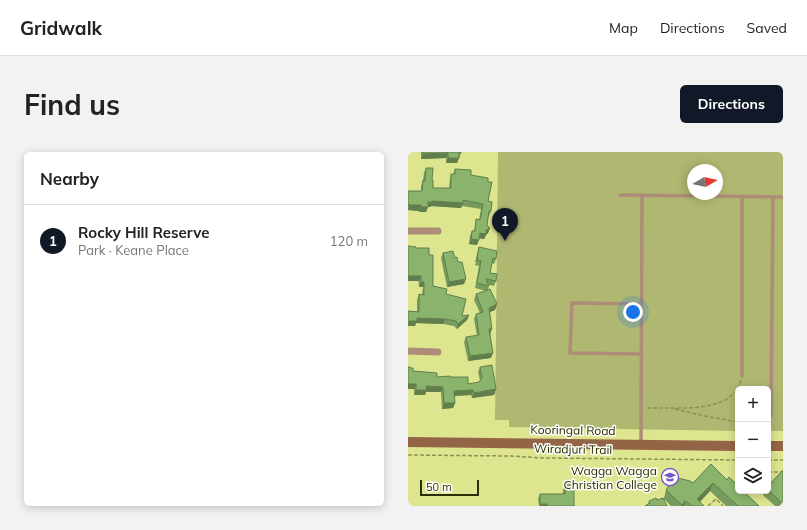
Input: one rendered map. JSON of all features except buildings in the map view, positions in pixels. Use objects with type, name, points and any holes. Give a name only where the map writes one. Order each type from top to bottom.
[{"type":"main road","name":"Kooringal Road","points":[[408,442],[735,446]]},
{"type":"main road","points":[[771,446],[783,446]]},
{"type":"street","points":[[408,231],[438,231]]},
{"type":"street","points":[[408,351],[438,352]]},
{"type":"lane","points":[[620,195],[783,197]]},
{"type":"lane","points":[[641,444],[642,195]]},
{"type":"lane","points":[[742,196],[742,376]]},
{"type":"lane","points":[[771,416],[773,197]]},
{"type":"lane","points":[[642,304],[572,303],[570,353],[642,354]]},
{"type":"path","points":[[641,408],[689,408],[710,406],[734,395],[739,387],[742,376]]},
{"type":"path","points":[[672,408],[735,421]]},
{"type":"path","name":"Wiradjuri Trail","points":[[408,455],[735,460]]},
{"type":"path","points":[[771,460],[783,460]]},
{"type":"path","points":[[771,472],[783,472]]},
{"type":"path","points":[[708,506],[716,499],[723,506]]},
{"type":"green space","points":[[498,152],[783,152],[783,431],[771,431],[771,386],[735,386],[735,431],[509,427],[509,420],[495,420]]},
{"type":"place","name":"Rocky Hill Reserve","points":[[505,241]]},
{"type":"place","name":"Wagga Wagga Christian College","points":[[670,477]]}]
